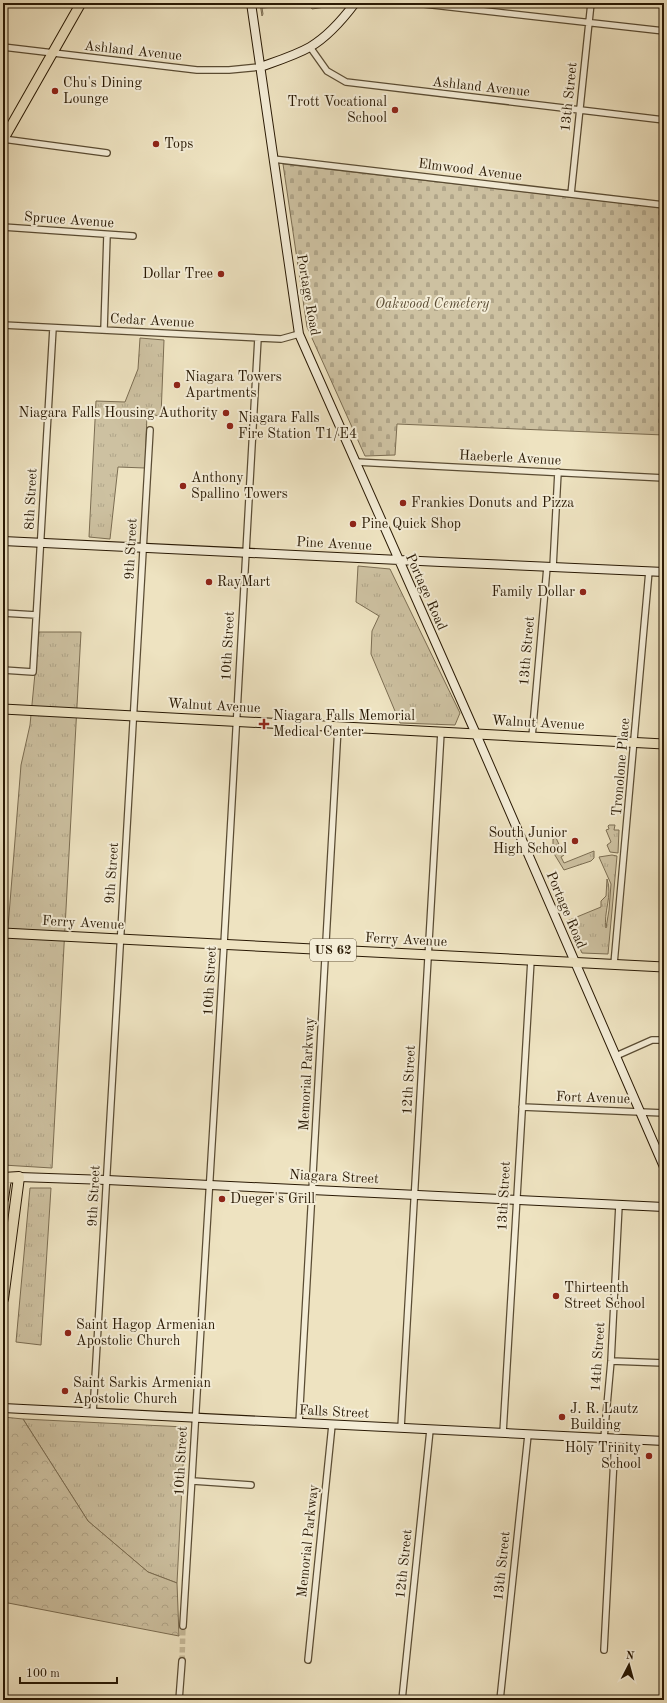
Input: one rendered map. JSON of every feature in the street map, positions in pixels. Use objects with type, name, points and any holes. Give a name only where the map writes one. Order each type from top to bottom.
[{"type":"highway","name":"Niagara Street","points":[[4,1178],[18,1177]]},
{"type":"highway","points":[[3,1299],[18,1177]]},
{"type":"highway","points":[[3,1199],[4,1178]]},
{"type":"main road","points":[[3,139],[81,3]]},
{"type":"main road","name":"Walnut Avenue","points":[[3,709],[664,744]]},
{"type":"main road","name":"Ferry Avenue","points":[[3,933],[664,967]]},
{"type":"street","name":"Portage Road","points":[[251,3],[299,334],[476,734],[664,1166]]},
{"type":"street","points":[[260,67],[286,58],[310,46],[343,18],[355,3]]},
{"type":"street","points":[[416,3],[664,31]]},
{"type":"street","name":"13th Street","points":[[571,194],[591,3]]},
{"type":"street","name":"Ashland Avenue","points":[[310,46],[327,71],[346,82],[664,120]]},
{"type":"street","name":"Ashland Avenue","points":[[3,47],[197,70],[229,70],[260,67]]},
{"type":"street","points":[[3,139],[107,153]]},
{"type":"street","name":"Elmwood Avenue","points":[[273,159],[664,205]]},
{"type":"street","name":"Spruce Avenue","points":[[3,227],[133,236]]},
{"type":"street","points":[[104,330],[107,235]]},
{"type":"street","name":"Cedar Avenue","points":[[3,325],[281,339],[299,334]]},
{"type":"street","name":"8th Street","points":[[3,670],[33,672],[53,328]]},
{"type":"street","name":"10th Street","points":[[184,1626],[258,338]]},
{"type":"street","name":"9th Street","points":[[93,1413],[150,430]]},
{"type":"street","name":"Haeberle Avenue","points":[[356,462],[664,478]]},
{"type":"street","name":"13th Street","points":[[532,737],[550,567],[558,472]]},
{"type":"street","name":"Pine Avenue","points":[[3,541],[664,572]]},
{"type":"street","name":"Tronolone Place","points":[[614,964],[635,743],[649,571]]},
{"type":"street","points":[[3,613],[36,615]]},
{"type":"street","name":"Memorial Parkway","points":[[299,1423],[338,727]]},
{"type":"street","name":"12th Street","points":[[401,1428],[441,732]]},
{"type":"street","name":"13th Street","points":[[503,1433],[531,960]]},
{"type":"street","points":[[616,1056],[652,1040],[664,1040]]},
{"type":"street","name":"Fort Avenue","points":[[522,1107],[664,1113]]},
{"type":"street","name":"Niagara Street","points":[[18,1177],[664,1207]]},
{"type":"street","name":"14th Street","points":[[604,1438],[611,1360],[619,1205]]},
{"type":"street","points":[[611,1360],[664,1363]]},
{"type":"street","name":"Falls Street","points":[[3,1408],[664,1442]]},
{"type":"street","name":"Memorial Parkway","points":[[308,1660],[332,1425]]},
{"type":"street","name":"12th Street","points":[[402,1700],[430,1430]]},
{"type":"street","name":"13th Street","points":[[500,1700],[528,1435]]},
{"type":"street","points":[[604,1650],[615,1439]]},
{"type":"street","points":[[192,1481],[251,1485]]},
{"type":"street","points":[[179,1700],[182,1661]]},
{"type":"green space","points":[[260,3],[328,3],[325,7],[312,9],[309,4],[262,8],[262,16]]},
{"type":"green space","name":"Oakwood Cemetery","points":[[283,164],[664,208],[664,435],[397,424],[395,455],[365,456],[307,327]]},
{"type":"green space","points":[[140,338],[164,340],[161,416],[147,414],[145,468],[118,467],[110,539],[89,537],[96,401],[125,402],[138,369]]},
{"type":"green space","points":[[358,566],[390,569],[460,713],[455,725],[400,723],[371,654],[372,631],[379,616],[356,602]]},
{"type":"green space","points":[[39,632],[81,632],[52,1168],[3,1165],[3,990],[21,765],[30,725]]},
{"type":"green space","points":[[609,825],[615,825],[614,830],[619,830],[618,853],[610,852],[607,845],[611,842],[606,830],[609,829]]},
{"type":"green space","points":[[556,838],[564,855],[561,857],[564,863],[594,851],[594,858],[591,861],[564,870],[553,852],[553,839]]},
{"type":"green space","points":[[612,855],[617,856],[608,954],[582,953],[567,921],[601,907],[601,901],[606,896],[607,879],[609,885],[609,898],[605,922],[606,928],[611,884],[599,857]]},
{"type":"green space","points":[[30,1188],[51,1188],[41,1345],[16,1342]]},
{"type":"green space","points":[[3,1417],[23,1419],[88,1521],[148,1572],[177,1583],[179,1636],[3,1602]]},
{"type":"green space","points":[[23,1419],[185,1427],[177,1583],[148,1572],[88,1521]]},
{"type":"tunnel","points":[[182,1661],[183,1626]]},
{"type":"place","name":"Chu's Dining Lounge","points":[[55,91]]},
{"type":"place","name":"Trott Vocational School","points":[[395,110]]},
{"type":"place","name":"Tops","points":[[156,144]]},
{"type":"place","name":"Dollar Tree","points":[[221,274]]},
{"type":"place","name":"Niagara Towers Apartments","points":[[177,385]]},
{"type":"place","name":"Niagara Falls Housing Authority","points":[[226,413]]},
{"type":"place","name":"Niagara Falls Fire Station T1/E4","points":[[230,426]]},
{"type":"place","name":"Anthony Spallino Towers","points":[[183,486]]},
{"type":"place","name":"Frankies Donuts and Pizza","points":[[403,503]]},
{"type":"place","name":"Pine Quick Shop","points":[[353,524]]},
{"type":"place","name":"RayMart","points":[[209,582]]},
{"type":"place","name":"Family Dollar","points":[[583,592]]},
{"type":"place","name":"Niagara Falls Memorial Medical Center","points":[[264,724]]},
{"type":"place","name":"South Junior High School","points":[[575,841]]},
{"type":"place","name":"Dueger's Grill","points":[[222,1199]]},
{"type":"place","name":"Thirteenth Street School","points":[[556,1296]]},
{"type":"place","name":"Saint Hagop Armenian Apostolic Church","points":[[68,1333]]},
{"type":"place","name":"Saint Sarkis Armenian Apostolic Church","points":[[65,1391]]},
{"type":"place","name":"J. R. Lautz Building","points":[[562,1417]]},
{"type":"place","name":"Holy Trinity School","points":[[649,1456]]}]
